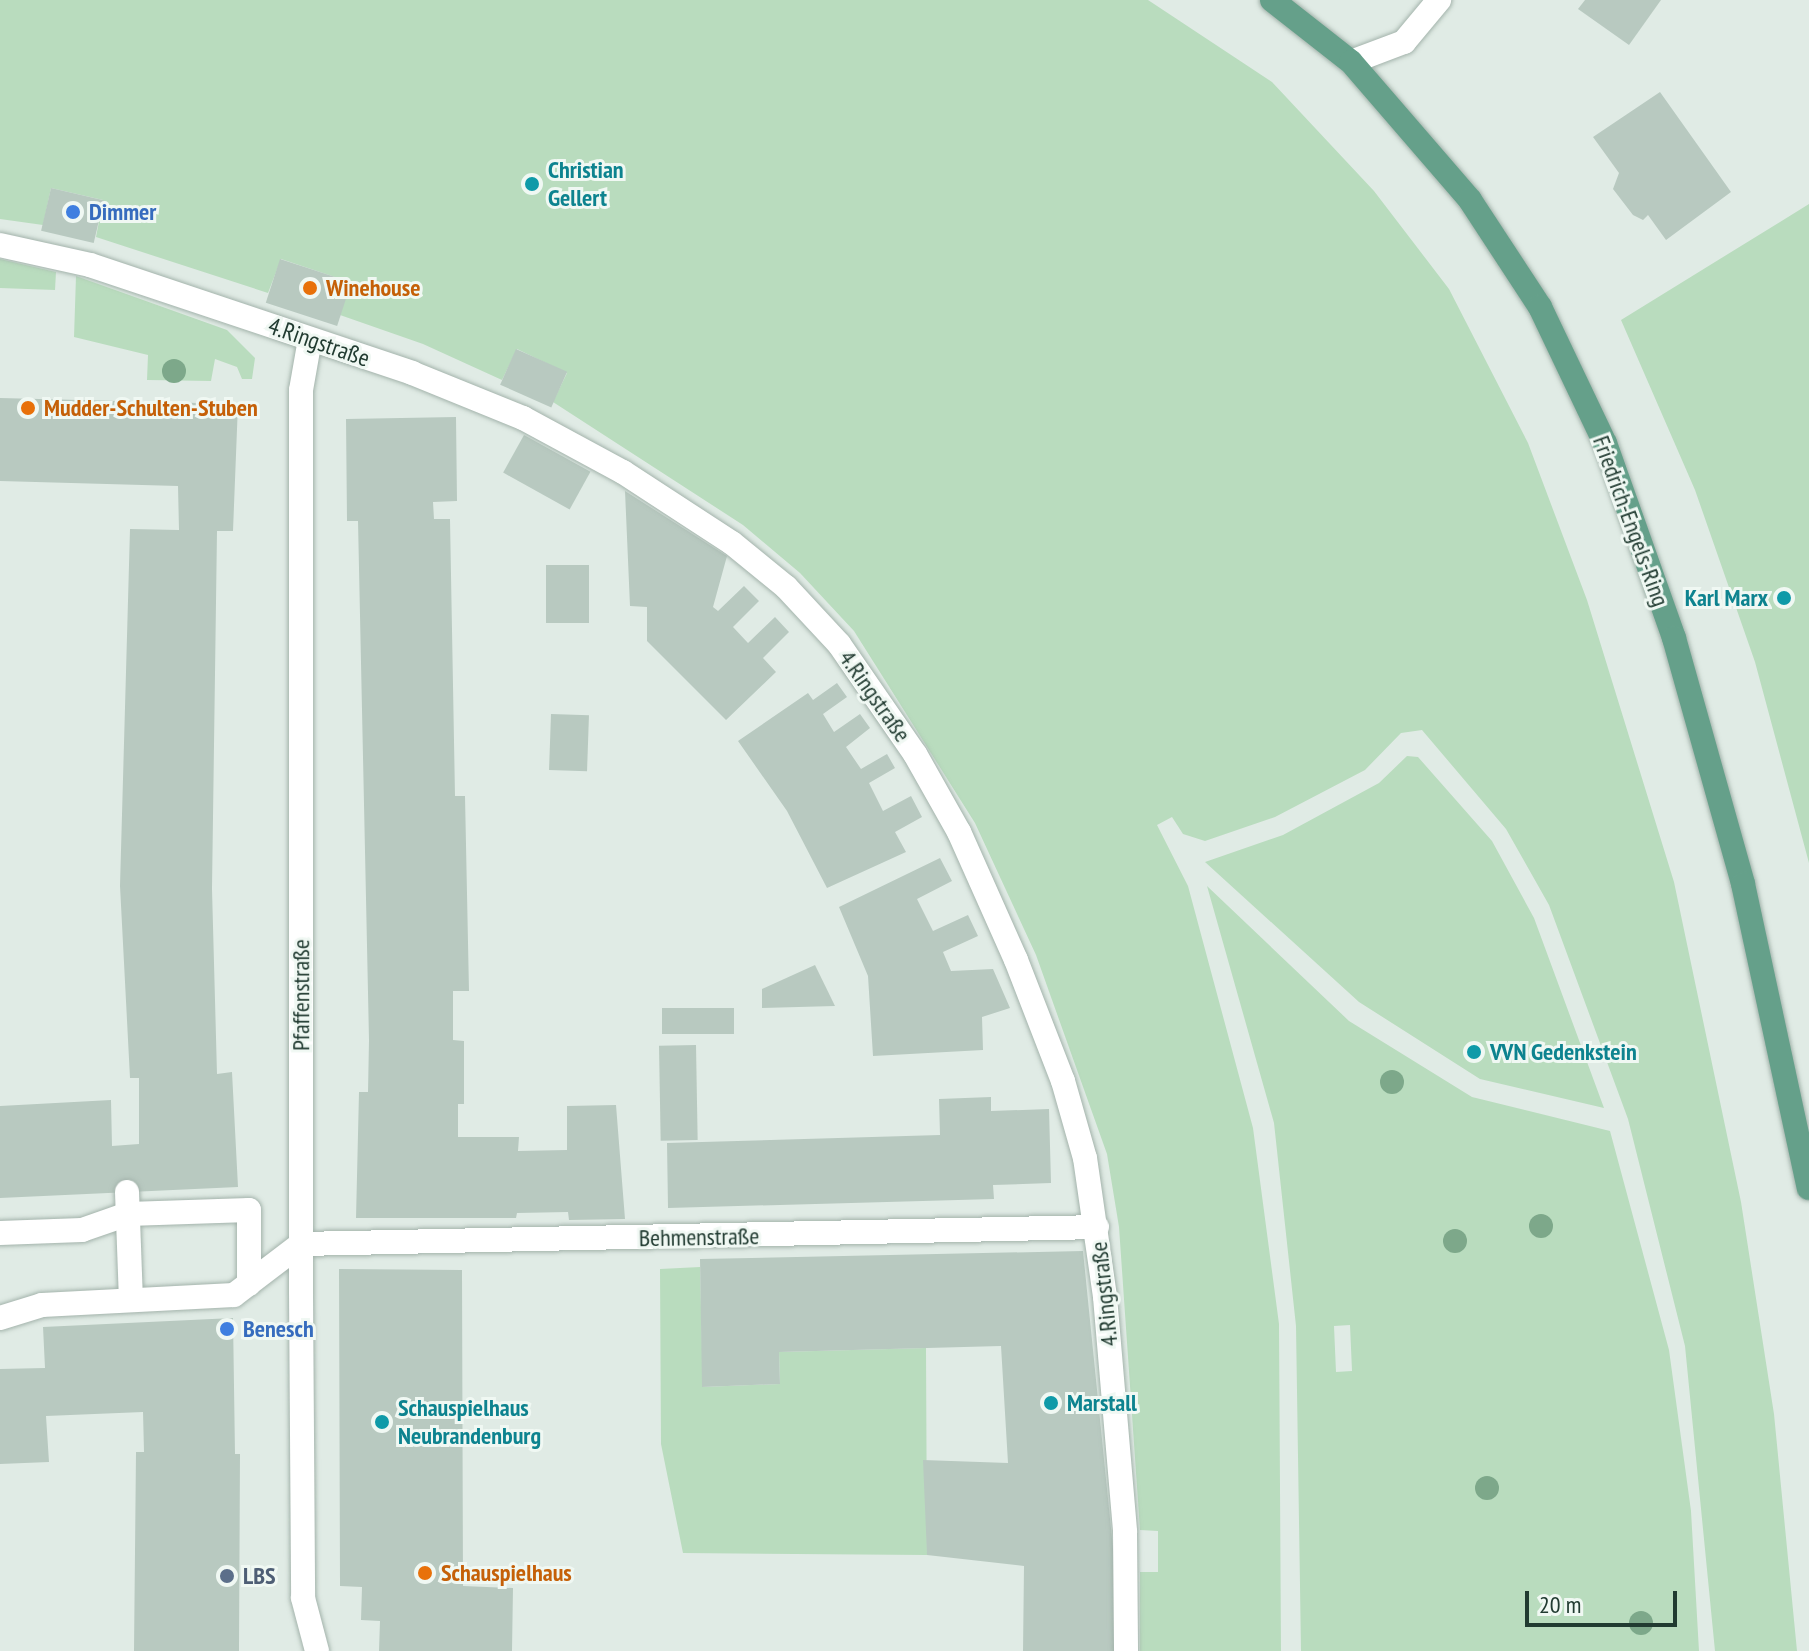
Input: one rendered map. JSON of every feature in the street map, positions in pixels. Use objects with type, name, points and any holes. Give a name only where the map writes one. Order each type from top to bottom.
[{"type":"main road","name":"Friedrich-Engels-Ring","points":[[1272,0],[1351,62],[1479,214],[1540,307],[1605,443],[1674,638],[1734,854],[1809,1188]]},
{"type":"street","points":[[1351,62],[1404,42],[1439,0]]},
{"type":"street","name":"4.Ringstraße","points":[[0,245],[90,265],[310,339],[523,418],[623,472],[732,543],[786,587],[839,644],[915,754],[959,832],[1016,960],[1063,1081],[1085,1158],[1097,1227],[1125,1532],[1126,1651]]},
{"type":"street","name":"Pfaffenstraße","points":[[310,339],[301,390],[301,1244],[303,1598],[317,1651]]},
{"type":"street","points":[[0,1233],[82,1230],[128,1203],[249,1210],[249,1284]]},
{"type":"street","points":[[128,1203],[131,1299]]},
{"type":"street","name":"Behmenstraße","points":[[301,1244],[1097,1227]]},
{"type":"street","points":[[0,1318],[42,1305],[234,1295],[301,1244]]},
{"type":"green space","points":[[0,0],[1148,0],[1272,82],[1374,191],[1449,289],[1528,443],[1587,600],[1674,882],[1741,1202],[1774,1414],[1797,1651],[1715,1651],[1685,1346],[1628,1119],[1549,905],[1506,829],[1422,730],[1401,733],[1365,770],[1275,817],[1205,841],[1183,834],[1172,817],[1157,825],[1188,886],[1253,1128],[1279,1324],[1281,1651],[1140,1651],[1140,1572],[1158,1572],[1158,1531],[1140,1530],[1119,1227],[1107,1154],[1036,955],[975,823],[854,631],[800,573],[743,525],[553,402],[567,373],[517,349],[502,380],[423,344],[340,315],[350,282],[281,259],[268,293],[96,237],[103,200],[51,188],[43,225],[0,219]]},
{"type":"green space","points":[[1809,204],[1809,863],[1755,662],[1695,490],[1621,320]]},
{"type":"green space","points":[[0,259],[56,272],[55,290],[0,288]]},
{"type":"green space","points":[[76,276],[227,330],[255,358],[252,379],[242,379],[237,367],[215,359],[211,381],[147,380],[148,355],[74,337]]},
{"type":"green space","points":[[1407,756],[1418,757],[1492,841],[1534,918],[1604,1108],[1480,1079],[1359,1002],[1205,862],[1283,835],[1379,783]]},
{"type":"green space","points":[[1207,886],[1349,1021],[1472,1097],[1610,1131],[1669,1350],[1691,1511],[1699,1651],[1301,1651],[1296,1326],[1274,1123]],"holes":[[[1350,1325],[1352,1371],[1336,1372],[1334,1326]]]},
{"type":"green space","points":[[700,1267],[703,1387],[780,1384],[779,1352],[926,1348],[927,1555],[683,1553],[661,1444],[660,1269]]},
{"type":"building","points":[[1585,0],[1661,0],[1629,45],[1578,9]]},
{"type":"building","points":[[1660,92],[1731,192],[1666,240],[1648,215],[1643,220],[1633,215],[1613,189],[1619,173],[1593,137]]},
{"type":"building","name":"Dimmer","points":[[51,188],[104,200],[94,243],[41,231]]},
{"type":"building","name":"Winehouse","points":[[280,259],[351,282],[337,326],[266,303]]},
{"type":"building","points":[[516,349],[567,372],[551,407],[500,385]]},
{"type":"building","points":[[0,398],[238,404],[233,531],[217,531],[212,889],[217,1074],[232,1072],[238,1187],[0,1198],[0,1106],[111,1100],[112,1146],[139,1144],[139,1078],[130,1078],[120,886],[130,529],[179,530],[178,486],[0,481]]},
{"type":"building","points":[[456,417],[457,501],[433,502],[434,519],[450,519],[455,796],[465,796],[469,991],[453,991],[453,1040],[464,1041],[464,1104],[458,1104],[458,1137],[519,1137],[518,1151],[567,1150],[567,1106],[616,1105],[625,1219],[569,1220],[568,1212],[517,1213],[516,1218],[356,1218],[359,1092],[368,1092],[369,1040],[358,521],[347,521],[346,419]]},
{"type":"building","points":[[524,435],[590,472],[570,509],[503,473]]},
{"type":"building","points":[[625,491],[727,556],[713,607],[718,611],[744,586],[759,601],[733,627],[748,643],[775,617],[789,632],[763,658],[776,672],[726,720],[647,641],[647,607],[630,606]]},
{"type":"building","points":[[546,565],[589,565],[589,623],[546,623]]},
{"type":"building","points":[[837,683],[847,697],[823,714],[834,732],[860,714],[870,728],[846,747],[861,769],[887,754],[895,768],[869,783],[883,811],[911,796],[922,817],[895,832],[906,852],[827,888],[787,811],[738,741],[808,693],[813,700]]},
{"type":"building","points":[[551,714],[589,715],[587,771],[549,770]]},
{"type":"building","points":[[940,858],[952,881],[917,899],[933,931],[968,915],[978,936],[943,952],[951,971],[993,969],[1010,1008],[982,1017],[983,1050],[873,1056],[868,976],[839,907]]},
{"type":"building","points":[[815,965],[835,1006],[762,1008],[762,989]]},
{"type":"building","points":[[662,1008],[734,1008],[734,1034],[662,1034]]},
{"type":"building","points":[[696,1045],[698,1140],[661,1141],[659,1046]]},
{"type":"building","points":[[991,1097],[991,1111],[1049,1109],[1051,1183],[993,1185],[994,1199],[668,1208],[667,1143],[940,1135],[939,1099]]},
{"type":"building","points":[[1083,1251],[1115,1568],[1114,1651],[1023,1651],[1024,1566],[927,1555],[923,1460],[1008,1463],[1001,1346],[779,1352],[780,1384],[702,1387],[700,1259]]},
{"type":"building","points":[[339,1269],[462,1270],[463,1586],[513,1588],[512,1651],[379,1651],[380,1621],[361,1620],[362,1587],[340,1586]]},
{"type":"building","points":[[233,1318],[235,1454],[240,1454],[239,1651],[134,1651],[136,1452],[144,1452],[143,1412],[46,1416],[49,1462],[0,1464],[0,1369],[45,1368],[43,1327]]},
{"type":"place","name":"Christian Gellert","points":[[532,184]]},
{"type":"place","name":"Dimmer","points":[[73,212]]},
{"type":"place","name":"Winehouse","points":[[310,288]]},
{"type":"place","name":"Mudder-Schulten-Stuben","points":[[28,408]]},
{"type":"place","name":"Karl Marx","points":[[1784,598]]},
{"type":"place","name":"VVN Gedenkstein","points":[[1474,1052]]},
{"type":"place","name":"Benesch","points":[[227,1329]]},
{"type":"place","name":"Marstall","points":[[1051,1403]]},
{"type":"place","name":"Schauspielhaus Neubrandenburg","points":[[382,1422]]},
{"type":"place","name":"Schauspielhaus","points":[[425,1573]]},
{"type":"place","name":"LBS","points":[[227,1576]]}]
